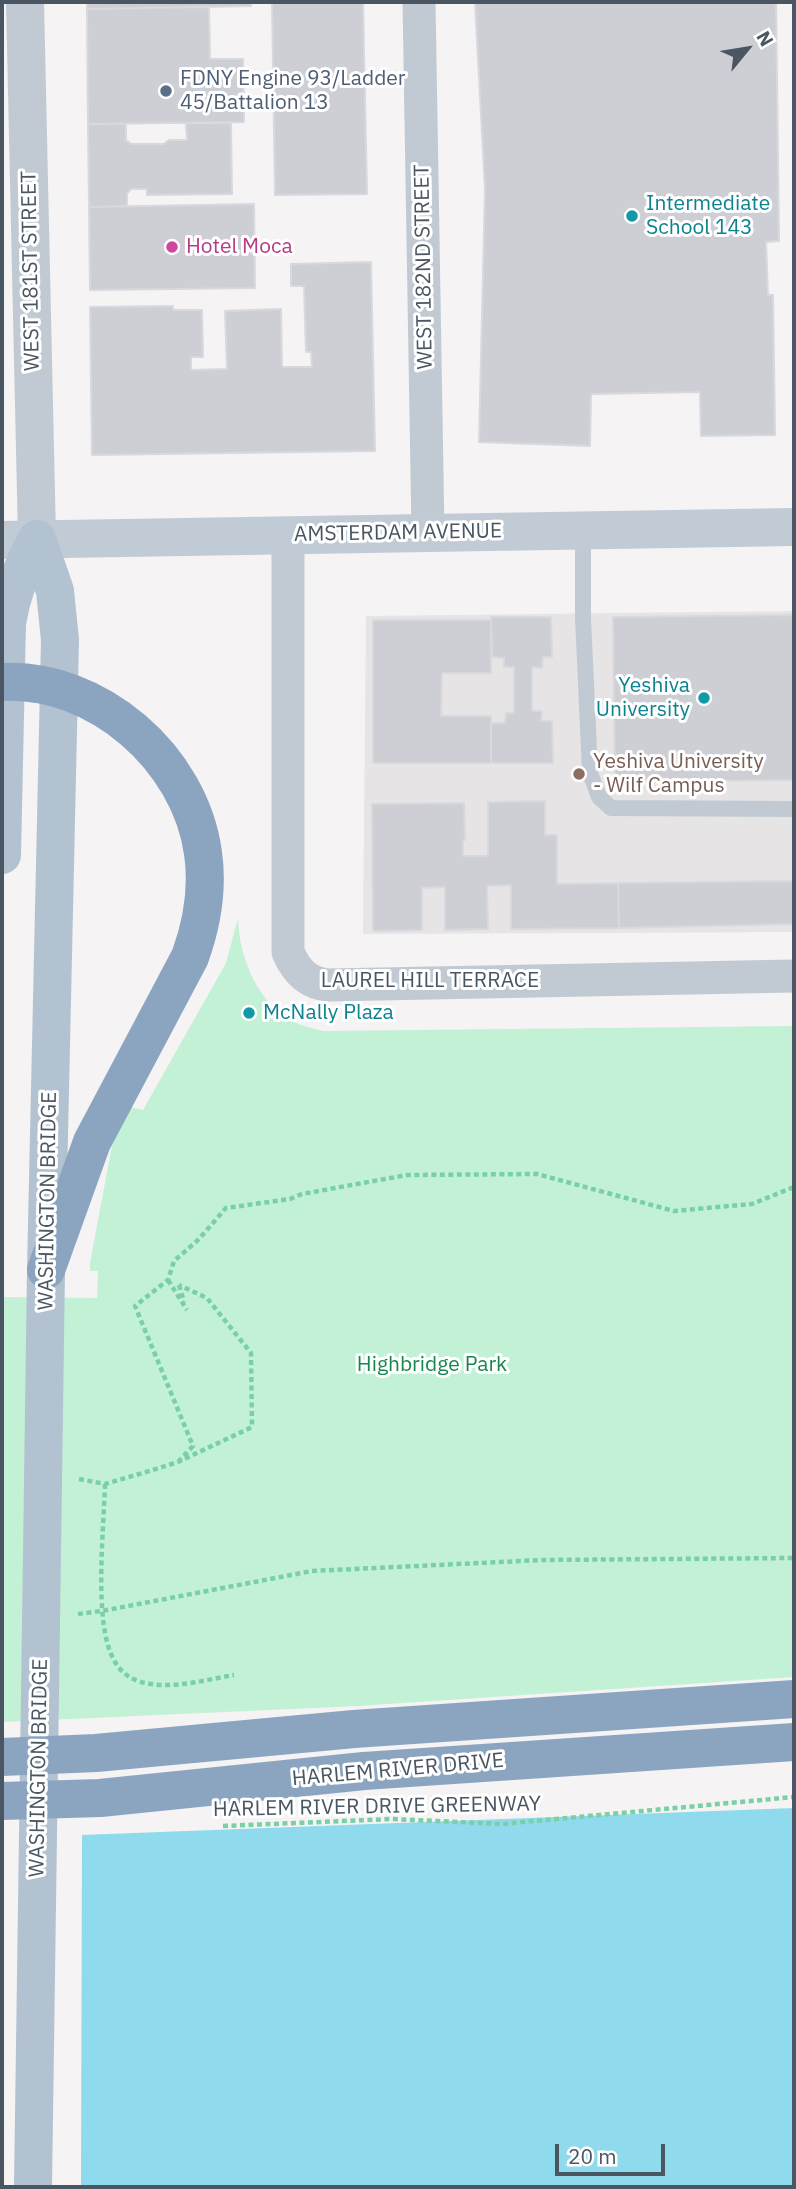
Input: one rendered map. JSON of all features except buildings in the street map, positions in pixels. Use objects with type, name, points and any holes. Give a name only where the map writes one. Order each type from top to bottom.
[{"type":"highway","points":[[2,682],[40,683],[63,689],[103,708],[127,725],[149,745],[172,774],[191,812],[203,851],[204,904],[190,957],[92,1142],[46,1270]]},
{"type":"highway","name":"HARLEM RIVER DRIVE","points":[[2,1757],[96,1753],[354,1729],[794,1699]]},
{"type":"highway","name":"HARLEM RIVER DRIVE","points":[[2,1801],[100,1798],[364,1771],[794,1742]]},
{"type":"main road","name":"AMSTERDAM AVENUE","points":[[20,540],[794,527]]},
{"type":"main road","points":[[2,855],[6,640],[9,608],[27,557],[20,540]]},
{"type":"main road","name":"WASHINGTON BRIDGE","points":[[20,540],[55,591],[60,640],[46,1270],[33,2187]]},
{"type":"street","name":"WEST 181ST STREET","points":[[20,540],[25,2]]},
{"type":"street","name":"WEST 182ND STREET","points":[[419,2],[428,533]]},
{"type":"street","name":"LAUREL HILL TERRACE","points":[[288,535],[288,952],[299,972],[317,984],[328,985],[794,976]]},
{"type":"lane","points":[[583,530],[583,618],[590,773],[599,797],[611,808],[794,808]]},
{"type":"path","points":[[178,1462],[193,1446],[135,1306],[168,1280],[174,1261],[198,1240],[226,1208],[290,1199],[302,1194],[407,1175],[537,1174],[674,1211],[752,1204],[794,1187]]},
{"type":"path","points":[[168,1280],[187,1310],[179,1285],[207,1298],[251,1353],[252,1427],[178,1462],[105,1484],[102,1611],[113,1659],[123,1674],[137,1681],[175,1685],[234,1675]]},
{"type":"path","points":[[77,1614],[312,1572],[542,1560],[794,1558]]},
{"type":"path","name":"HARLEM RIVER DRIVE GREENWAY","points":[[221,1826],[392,1819],[502,1824],[794,1797]]},
{"type":"shaded area","name":"Yeshiva University - Wilf Campus","points":[[794,611],[794,932],[363,934],[366,616]]},
{"type":"green space","name":"Highbridge Park","points":[[238,918],[246,960],[266,999],[291,1020],[323,1031],[794,1026],[794,1677],[358,1706],[2,1722],[2,1297],[97,1298],[98,1271],[90,1271],[90,1263],[114,1135],[130,1107],[143,1110],[226,963]]},
{"type":"water","points":[[794,1808],[794,2187],[2,2187],[2,1838]]},
{"type":"pier","points":[[82,1832],[81,2187],[2,2187],[2,1834]]},
{"type":"place","name":"FDNY Engine 93/Ladder 45/Battalion 13","points":[[166,91]]},
{"type":"place","name":"Intermediate School 143","points":[[632,216]]},
{"type":"place","name":"Hotel Moca","points":[[172,247]]},
{"type":"place","name":"Yeshiva University","points":[[704,698]]},
{"type":"place","name":"Yeshiva University - Wilf Campus","points":[[579,774]]},
{"type":"place","name":"McNally Plaza","points":[[249,1013]]}]
